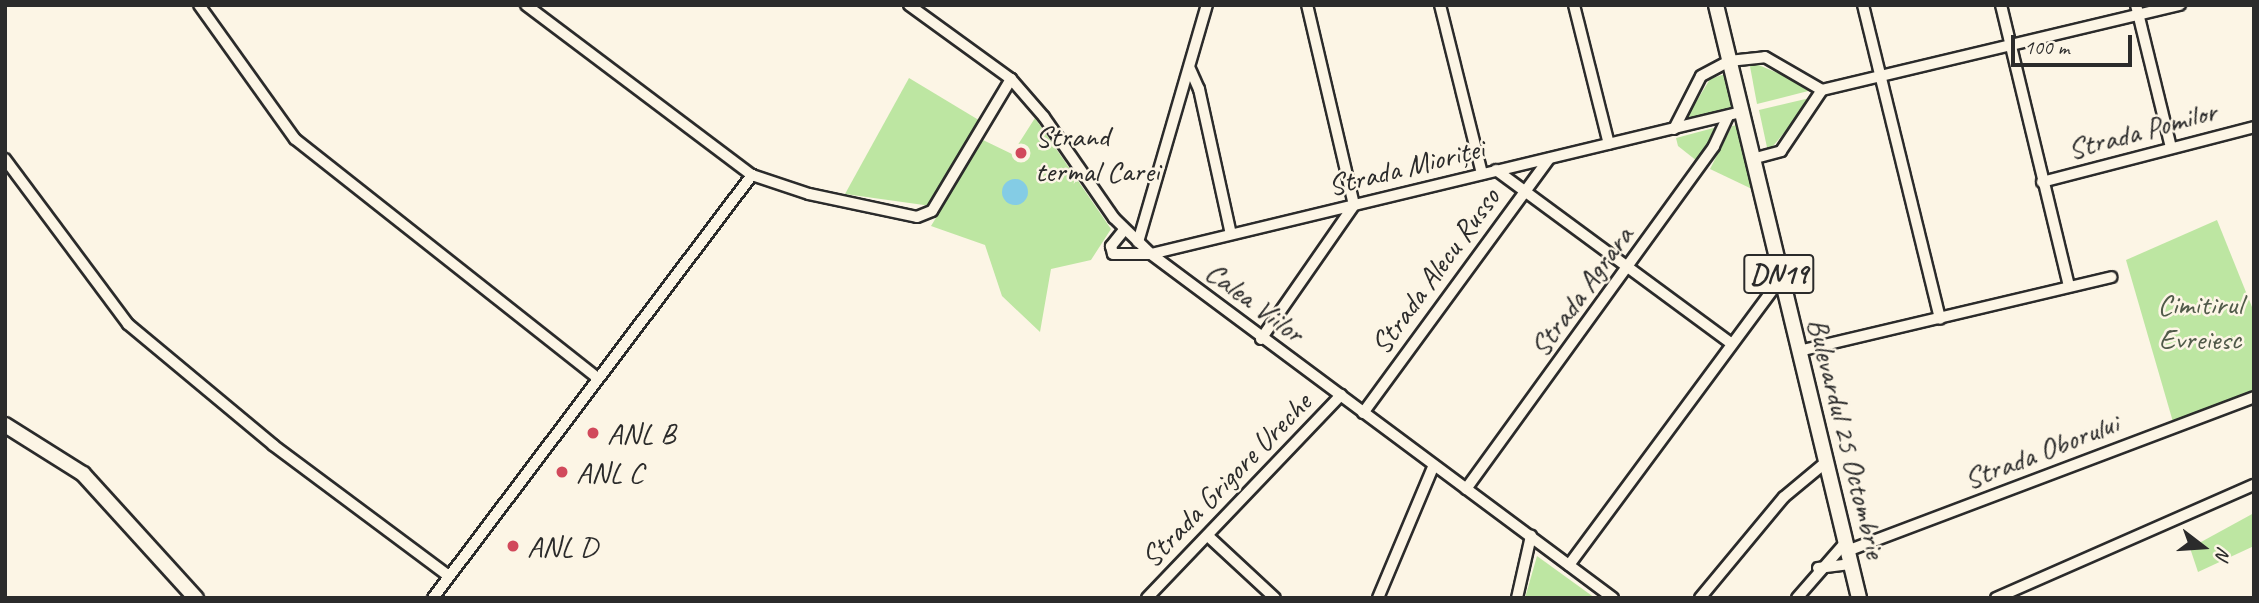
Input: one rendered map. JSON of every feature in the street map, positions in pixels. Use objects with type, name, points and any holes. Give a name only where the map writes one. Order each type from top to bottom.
[{"type":"main road","name":"Bulevardul 25 Octombrie","points":[[1716,5],[1729,61],[1735,114],[1752,159],[1859,598]]},
{"type":"main road","points":[[5,425],[83,474],[196,598]]},
{"type":"street","points":[[199,5],[295,139],[598,378]]},
{"type":"street","points":[[526,5],[752,175],[809,194],[927,216],[1011,79]]},
{"type":"street","name":"Calea Viilor","points":[[909,5],[1011,79],[1044,117],[1124,230],[1150,254],[1613,598]]},
{"type":"street","points":[[1138,242],[1207,5]]},
{"type":"street","points":[[1261,339],[1354,205],[1307,5]]},
{"type":"street","points":[[1440,5],[1482,174]]},
{"type":"street","points":[[1574,5],[1609,144]]},
{"type":"street","points":[[1863,5],[1940,319]]},
{"type":"street","points":[[2001,5],[2069,286]]},
{"type":"street","points":[[1674,129],[1701,76],[1729,61],[1765,57],[1822,90],[1881,80],[2137,11],[2180,5]]},
{"type":"street","points":[[2137,11],[2171,147]]},
{"type":"street","points":[[1190,69],[1199,89],[1231,234]]},
{"type":"street","points":[[1752,159],[1781,151],[1822,90]]},
{"type":"street","name":"Strada Mioriței","points":[[1124,230],[1111,246],[1113,254],[1150,254],[1735,114]]},
{"type":"street","name":"Strada Agrara","points":[[1466,489],[1628,269],[1735,114]]},
{"type":"street","name":"Strada Pomilor","points":[[2042,182],[2254,127]]},
{"type":"street","points":[[5,159],[128,324],[273,445],[449,576]]},
{"type":"street","name":"Strada Alecu Russo","points":[[1363,413],[1549,159]]},
{"type":"street","points":[[1496,170],[1731,343]]},
{"type":"street","points":[[433,598],[752,175]]},
{"type":"street","points":[[1799,351],[2111,277]]},
{"type":"street","points":[[1569,565],[1781,279]]},
{"type":"street","name":"Strada Grigore Ureche","points":[[1147,598],[1341,395]]},
{"type":"street","name":"Strada Oborului","points":[[1847,553],[2254,397]]},
{"type":"street","points":[[1700,598],[1784,497],[1826,462]]},
{"type":"street","points":[[1378,598],[1434,465]]},
{"type":"street","points":[[1996,598],[2254,485]]},
{"type":"street","points":[[1208,536],[1275,598]]},
{"type":"street","points":[[1517,598],[1531,536]]},
{"type":"street","points":[[1797,598],[1818,568],[1847,553]]},
{"type":"street","points":[[1818,568],[1847,553]]},
{"type":"green space","points":[[1749,61],[1816,89],[1757,104]]},
{"type":"green space","points":[[1725,74],[1735,111],[1684,122],[1710,79]]},
{"type":"green space","points":[[909,78],[982,122],[931,206],[845,194]]},
{"type":"green space","points":[[1814,97],[1768,152],[1759,110]]},
{"type":"green space","name":"Strand termal Carei","points":[[1035,118],[1111,229],[1091,260],[1051,269],[1040,332],[1002,296],[985,245],[931,226],[983,140],[1012,154]]},
{"type":"green space","points":[[1738,125],[1752,189],[1710,169],[1732,126]]},
{"type":"green space","points":[[1721,126],[1702,165],[1678,146],[1676,138]]},
{"type":"green space","name":"Cimitirul Evreiesc","points":[[2217,220],[2254,312],[2254,391],[2173,422],[2126,260]]},
{"type":"green space","points":[[2254,513],[2254,546],[2198,572],[2190,548]]},
{"type":"green space","points":[[1537,556],[1595,598],[1525,598]]},
{"type":"water","points":[[1015,179],[1024,183],[1028,192],[1024,201],[1015,205],[1006,201],[1002,192],[1006,183]]},
{"type":"place","name":"Strand termal Carei","points":[[1021,153]]},
{"type":"place","name":"ANL B","points":[[593,433]]},
{"type":"place","name":"ANL C","points":[[562,472]]},
{"type":"place","name":"ANL D","points":[[513,546]]}]
